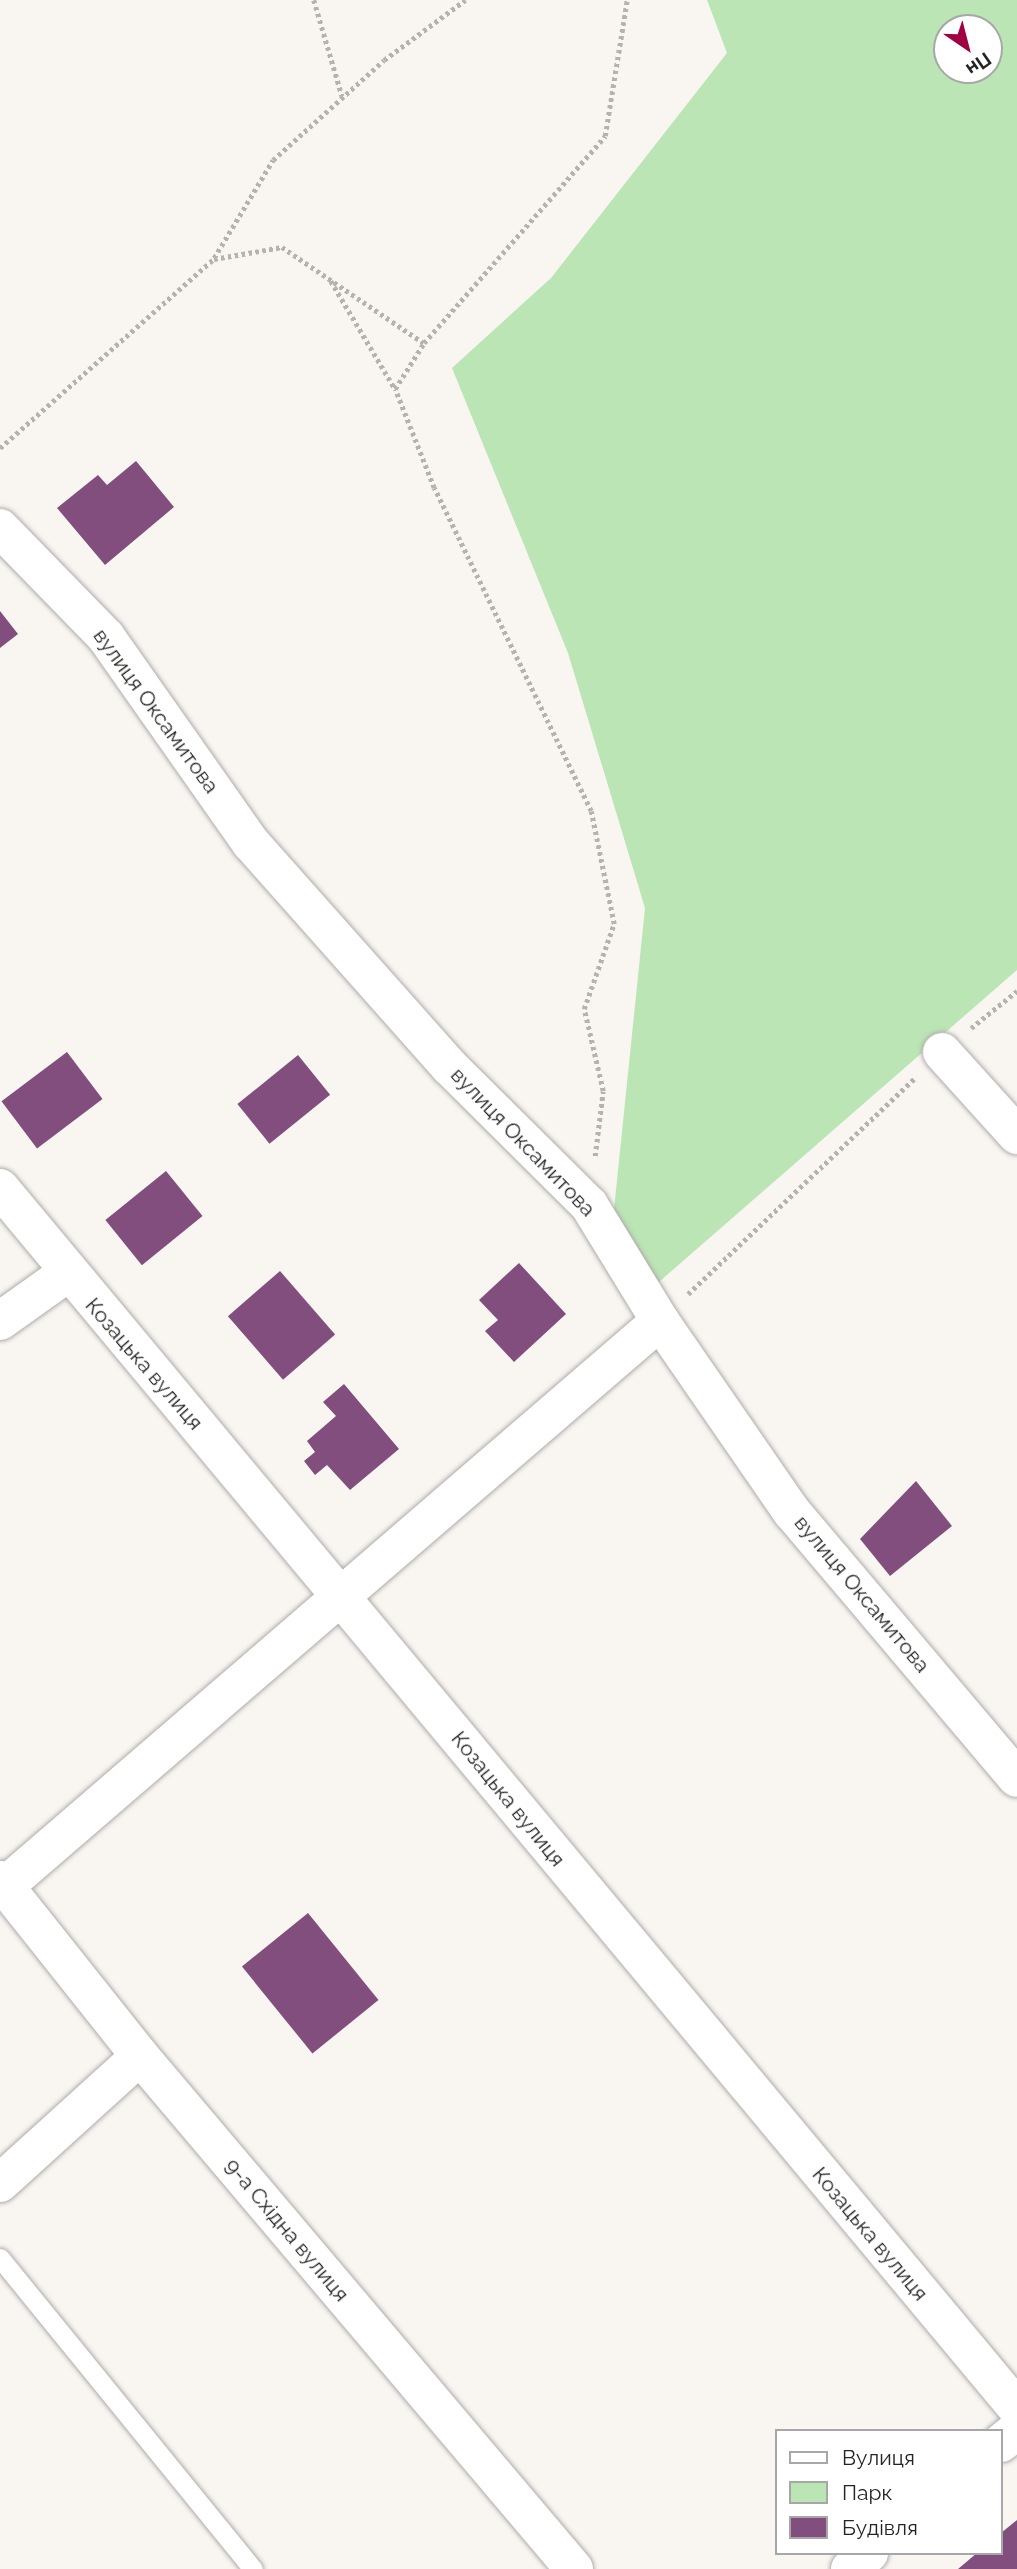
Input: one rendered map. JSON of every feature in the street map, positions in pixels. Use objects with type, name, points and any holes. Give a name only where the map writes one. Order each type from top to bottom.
[{"type":"street","name":"вулиця Оксамитова","points":[[0,528],[106,638],[251,843],[450,1067],[589,1205],[660,1321],[792,1512],[1017,1778]]},
{"type":"street","points":[[942,1052],[1017,1135]]},
{"type":"street","name":"Козацька вулиця","points":[[0,1188],[66,1274],[341,1593],[621,1939],[1017,2408]]},
{"type":"street","points":[[0,1321],[66,1274]]},
{"type":"street","points":[[2,1883],[660,1321]]},
{"type":"street","name":"9-а Східна вулиця","points":[[2,1883],[140,2056],[574,2569]]},
{"type":"street","points":[[0,2183],[140,2056]]},
{"type":"street","points":[[1003,2441],[1017,2430]]},
{"type":"street","points":[[850,2569],[867,2555]]},
{"type":"lane","points":[[0,2258],[253,2569]]},
{"type":"path","points":[[314,0],[343,97]]},
{"type":"path","points":[[0,447],[214,259],[273,160],[343,97],[465,0]]},
{"type":"path","points":[[395,389],[424,343],[605,136],[627,0]]},
{"type":"path","points":[[214,259],[282,247],[424,343]]},
{"type":"path","points":[[331,280],[395,389],[434,488],[591,811],[614,924],[584,1009],[603,1091],[589,1205]]},
{"type":"path","points":[[660,1321],[942,1052],[1017,991]]},
{"type":"green space","points":[[707,0],[1017,0],[1017,970],[652,1288],[613,1219],[645,908],[568,653],[452,368],[551,278],[727,53]]},
{"type":"building","points":[[136,461],[174,507],[105,565],[57,508],[98,475],[107,485]]},
{"type":"building","points":[[0,611],[18,634],[0,648]]},
{"type":"building","points":[[67,1052],[103,1099],[37,1148],[2,1101]]},
{"type":"building","points":[[298,1055],[330,1095],[269,1144],[237,1104]]},
{"type":"building","points":[[166,1171],[203,1216],[142,1265],[105,1220]]},
{"type":"building","points":[[519,1263],[566,1314],[514,1362],[485,1331],[498,1320],[479,1300]]},
{"type":"building","points":[[280,1271],[335,1334],[283,1380],[228,1316]]},
{"type":"building","points":[[344,1384],[399,1449],[350,1490],[327,1465],[315,1475],[304,1461],[315,1452],[307,1441],[336,1416],[323,1402]]},
{"type":"building","points":[[916,1481],[952,1526],[890,1576],[860,1539]]},
{"type":"building","points":[[308,1913],[378,2000],[312,2054],[242,1966]]},
{"type":"building","points":[[1017,2520],[1017,2569],[958,2569],[975,2555],[1003,2555],[1003,2531]]}]
